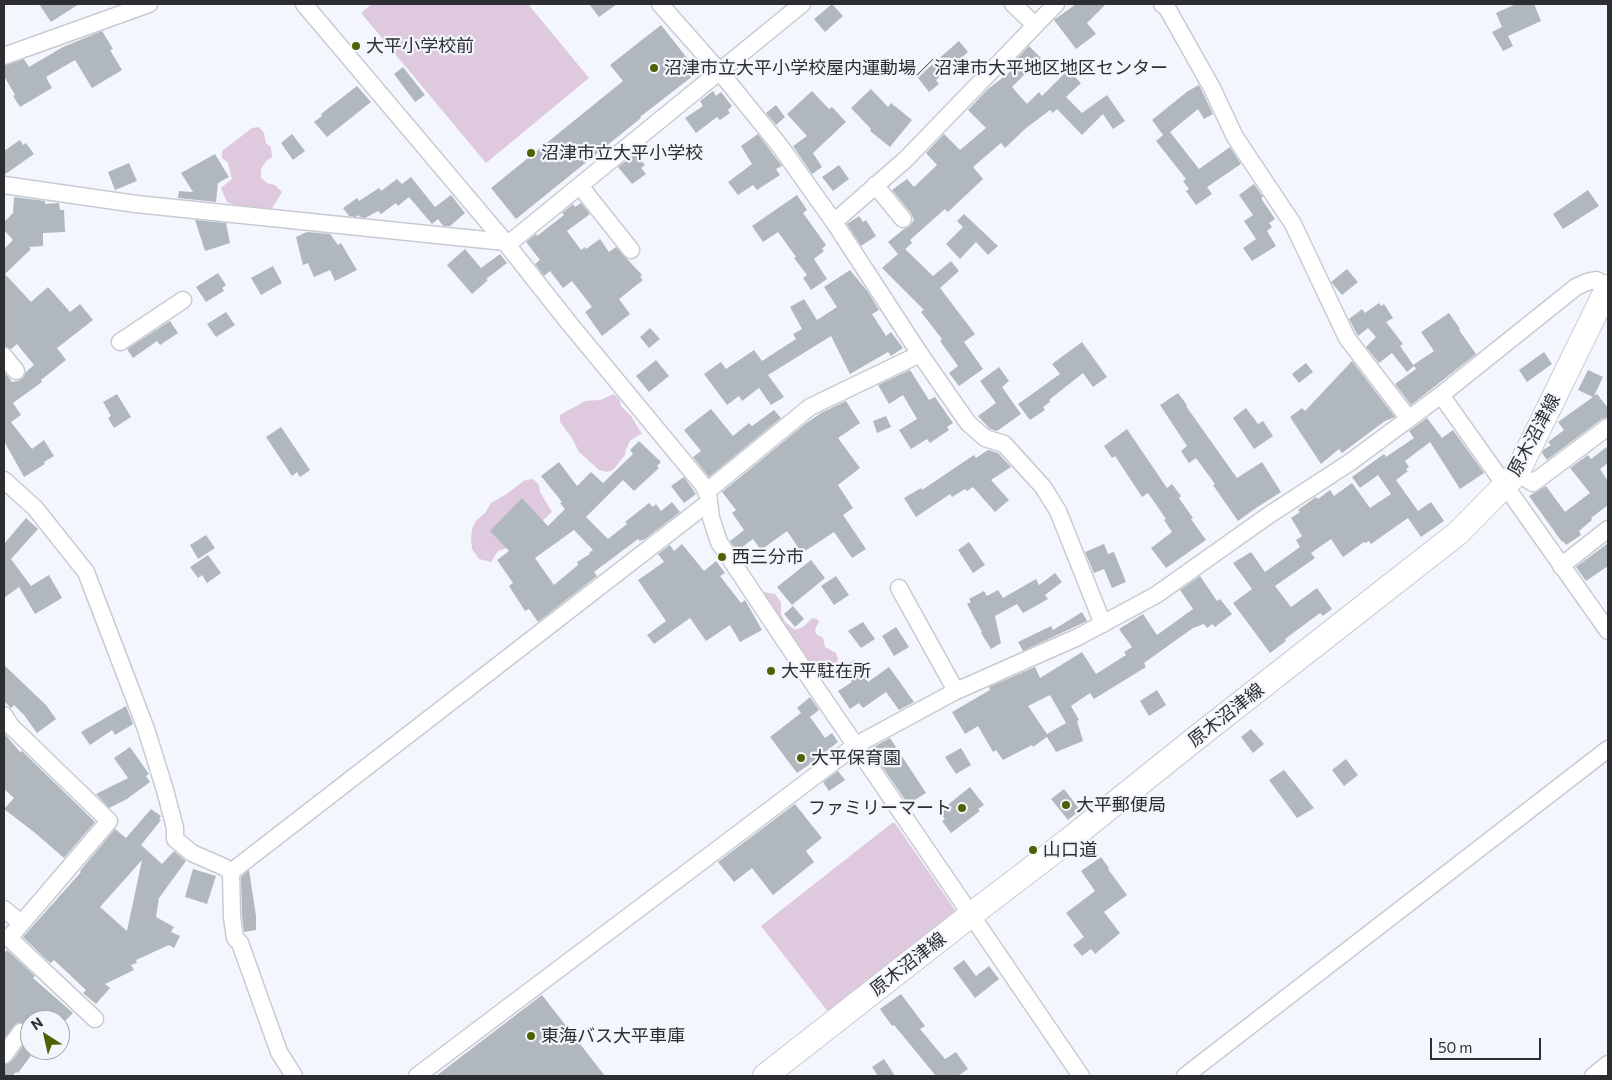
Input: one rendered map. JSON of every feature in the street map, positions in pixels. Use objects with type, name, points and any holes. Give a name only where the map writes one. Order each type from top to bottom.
[{"type":"main road","name":"原木沼津線","points":[[765,1076],[1069,840],[1458,533],[1511,479],[1608,286]]},
{"type":"street","points":[[4,56],[149,4]]},
{"type":"street","points":[[304,4],[506,243],[707,497],[715,533],[719,542],[1081,1076]]},
{"type":"street","points":[[660,4],[720,72],[780,146],[834,222],[920,354],[968,423],[985,438],[1004,444],[1044,487],[1058,511],[1103,624]]},
{"type":"street","points":[[4,185],[136,204],[506,243],[580,186],[802,4]]},
{"type":"street","points":[[1013,4],[1034,25]]},
{"type":"street","points":[[834,222],[906,158],[1056,4]]},
{"type":"street","points":[[1162,4],[1167,8],[1212,88],[1235,137],[1293,224],[1347,338],[1409,419]]},
{"type":"street","points":[[876,185],[903,219]]},
{"type":"street","points":[[580,186],[631,250]]},
{"type":"street","points":[[417,1076],[856,745],[956,691],[1103,624],[1168,587],[1248,529],[1349,463],[1409,419],[1576,287],[1596,280],[1608,286]]},
{"type":"street","points":[[120,342],[183,300]]},
{"type":"street","points":[[232,872],[707,497],[810,407],[920,354]]},
{"type":"street","points":[[4,356],[16,371]]},
{"type":"street","points":[[1441,395],[1511,479],[1561,566],[1608,631]]},
{"type":"street","points":[[1511,479],[1533,483],[1608,427]]},
{"type":"street","points":[[4,480],[36,508],[86,572],[146,729],[166,790],[175,828],[175,839],[192,853],[232,872]]},
{"type":"street","points":[[1561,566],[1608,529]]},
{"type":"street","points":[[899,588],[956,691]]},
{"type":"street","points":[[4,715],[11,726],[109,821],[8,938],[95,1019]]},
{"type":"street","points":[[1185,1076],[1608,749]]},
{"type":"street","points":[[232,872],[232,917],[235,938],[240,943],[279,1052],[294,1076]]},
{"type":"street","points":[[4,909],[21,923]]},
{"type":"street","points":[[4,1056],[20,1033]]},
{"type":"street","points":[[1593,1076],[1608,1064]]},
{"type":"shaded area","points":[[372,4],[528,4],[589,78],[486,163],[361,13]]},
{"type":"shaded area","points":[[259,127],[264,133],[266,143],[271,147],[272,157],[266,161],[261,169],[261,178],[267,183],[275,185],[282,192],[271,210],[242,209],[227,202],[221,188],[232,179],[228,163],[222,158],[222,151],[252,128]]},
{"type":"shaded area","points":[[614,394],[642,434],[630,441],[625,455],[613,470],[607,472],[599,470],[579,452],[572,438],[560,422],[560,415],[585,401],[600,400]]},
{"type":"shaded area","points":[[533,479],[539,485],[540,492],[552,512],[528,534],[510,547],[498,551],[491,562],[479,559],[472,549],[471,538],[472,529],[476,521],[485,513],[491,503],[525,480]]},
{"type":"shaded area","points":[[763,592],[775,594],[781,602],[781,614],[785,622],[795,630],[803,627],[812,618],[817,619],[819,622],[815,629],[816,634],[823,638],[825,647],[836,653],[838,659],[836,666],[822,670],[819,674],[813,673],[760,596]]},
{"type":"shaded area","points":[[892,823],[895,823],[957,913],[829,1013],[761,926]]},
{"type":"building","points":[[39,4],[79,4],[51,22]]},
{"type":"building","points":[[589,4],[617,4],[599,17]]},
{"type":"building","points":[[832,4],[843,16],[825,32],[814,19]]},
{"type":"building","points":[[1076,4],[1106,4],[1087,23],[1096,34],[1076,49],[1054,20]]},
{"type":"building","points":[[1516,4],[1534,4],[1541,21],[1508,36],[1513,46],[1503,51],[1492,32],[1502,27],[1496,13]]},
{"type":"building","points":[[661,25],[698,72],[516,219],[491,188],[623,81],[610,65]]},
{"type":"building","points":[[102,31],[113,49],[110,50],[122,70],[92,88],[75,60],[46,77],[52,88],[20,107],[4,76],[4,66],[24,59],[29,67],[63,47]]},
{"type":"building","points":[[959,41],[968,52],[936,80],[939,84],[929,92],[915,74],[925,66],[927,69]]},
{"type":"building","points":[[1029,46],[1041,58],[1012,87],[1027,104],[1039,92],[1042,96],[1068,70],[1081,83],[1066,97],[1082,113],[1107,95],[1125,121],[1113,129],[1103,114],[1082,135],[1057,109],[1053,113],[1050,110],[1025,129],[1005,148],[1001,143],[973,167],[983,179],[948,212],[945,209],[910,240],[912,243],[905,249],[933,276],[951,261],[959,271],[940,288],[975,334],[964,342],[983,369],[959,386],[949,373],[958,366],[940,341],[942,339],[921,312],[924,310],[882,268],[898,254],[888,242],[910,226],[914,220],[911,213],[892,190],[907,179],[914,187],[937,165],[926,153],[944,134],[960,150],[986,128],[968,110],[987,90],[1011,71],[1008,68]]},
{"type":"building","points":[[403,67],[425,95],[415,102],[394,74]]},
{"type":"building","points":[[1199,85],[1213,114],[1204,119],[1198,109],[1170,132],[1199,169],[1230,147],[1241,164],[1207,187],[1212,194],[1196,205],[1186,191],[1189,189],[1183,181],[1186,179],[1156,141],[1163,135],[1152,120],[1188,91]]},
{"type":"building","points":[[357,86],[371,102],[327,137],[314,122],[322,116],[321,114]]},
{"type":"building","points":[[871,89],[888,107],[891,103],[912,120],[890,147],[870,131],[871,129],[851,108]]},
{"type":"building","points":[[713,91],[716,96],[721,92],[732,106],[728,110],[730,113],[720,120],[717,117],[696,133],[685,118],[703,106],[700,101]]},
{"type":"building","points":[[812,91],[829,109],[832,107],[846,122],[813,153],[822,167],[812,174],[793,146],[807,136],[787,114]]},
{"type":"building","points":[[776,105],[785,117],[776,125],[766,113]]},
{"type":"building","points":[[292,134],[305,151],[293,160],[281,143]]},
{"type":"building","points":[[758,134],[782,166],[776,169],[780,175],[757,190],[753,185],[738,195],[728,182],[752,164],[741,146]]},
{"type":"building","points":[[20,140],[23,145],[26,143],[34,154],[4,175],[4,151]]},
{"type":"building","points":[[636,153],[645,165],[641,168],[646,174],[632,184],[618,167]]},
{"type":"building","points":[[215,154],[229,177],[218,183],[216,202],[178,198],[179,191],[193,192],[181,173]]},
{"type":"building","points":[[129,163],[137,181],[115,190],[108,172]]},
{"type":"building","points":[[839,165],[849,179],[833,191],[822,177]]},
{"type":"building","points":[[411,177],[435,207],[451,195],[465,213],[450,226],[443,226],[438,219],[432,224],[409,197],[398,206],[396,203],[381,214],[378,211],[365,218],[358,215],[356,217],[349,216],[343,208],[357,198],[359,201],[379,188],[381,191],[397,179],[402,184]]},
{"type":"building","points":[[1254,184],[1275,219],[1269,223],[1272,227],[1267,231],[1276,246],[1252,261],[1243,248],[1256,239],[1244,221],[1253,215],[1239,195]]},
{"type":"building","points":[[1588,190],[1599,206],[1563,229],[1553,214]]},
{"type":"building","points":[[797,195],[807,210],[803,213],[826,245],[822,249],[824,251],[814,259],[827,279],[811,290],[803,278],[807,275],[778,232],[763,242],[752,226]]},
{"type":"building","points":[[14,197],[45,201],[45,204],[59,203],[60,210],[64,210],[65,232],[43,233],[43,246],[29,247],[31,249],[5,274],[31,302],[48,287],[70,312],[80,304],[93,320],[57,348],[66,360],[41,380],[42,382],[13,403],[21,415],[11,422],[32,449],[44,440],[54,456],[24,477],[4,441],[4,372],[12,382],[18,381],[34,365],[17,344],[11,349],[4,346],[4,249],[13,240],[4,230],[4,222],[13,213]]},
{"type":"building","points":[[581,203],[590,214],[567,231],[581,250],[585,247],[586,249],[600,239],[609,252],[616,247],[642,275],[640,277],[643,280],[619,299],[630,314],[602,336],[585,312],[592,307],[572,281],[563,288],[550,271],[544,276],[535,264],[540,260],[526,242],[564,215],[562,213],[573,204],[575,207]]},
{"type":"building","points":[[964,214],[998,246],[988,255],[976,242],[960,259],[946,244],[963,227],[957,221]]},
{"type":"building","points":[[859,216],[863,222],[866,220],[876,236],[861,246],[847,224]]},
{"type":"building","points":[[195,220],[226,223],[230,243],[205,251]]},
{"type":"building","points":[[307,232],[330,234],[338,245],[341,243],[357,270],[335,281],[330,270],[314,277],[308,263],[303,265],[296,237]]},
{"type":"building","points":[[465,249],[481,268],[500,254],[507,263],[486,279],[488,280],[472,294],[447,265]]},
{"type":"building","points":[[273,266],[282,283],[261,295],[251,278]]},
{"type":"building","points":[[1347,269],[1358,282],[1342,295],[1331,282]]},
{"type":"building","points":[[850,270],[868,292],[879,310],[872,314],[886,336],[891,332],[903,348],[891,356],[888,352],[850,374],[831,336],[768,375],[784,397],[771,405],[759,388],[742,401],[739,396],[727,405],[704,374],[721,362],[726,369],[754,350],[762,361],[796,339],[793,334],[802,329],[790,307],[804,299],[817,320],[837,307],[824,287]]},
{"type":"building","points":[[218,273],[226,285],[222,288],[224,291],[206,302],[196,287]]},
{"type":"building","points":[[1379,303],[1381,306],[1384,304],[1393,318],[1386,322],[1403,344],[1400,346],[1413,365],[1434,351],[1421,332],[1449,313],[1476,354],[1411,405],[1395,384],[1416,369],[1414,366],[1407,372],[1392,353],[1379,363],[1366,347],[1376,337],[1368,328],[1358,336],[1349,319],[1362,309],[1365,313]]},
{"type":"building","points":[[226,312],[235,325],[216,337],[207,324]]},
{"type":"building","points":[[170,321],[178,333],[160,345],[157,341],[133,358],[127,349]]},
{"type":"building","points":[[650,328],[660,339],[649,348],[640,337]]},
{"type":"building","points":[[1082,342],[1107,377],[1093,387],[1083,373],[1049,400],[1050,402],[1043,407],[1045,410],[1030,420],[1018,404],[1060,374],[1052,364]]},
{"type":"building","points":[[1544,352],[1552,364],[1527,382],[1519,370]]},
{"type":"building","points":[[656,360],[669,376],[649,392],[636,376]]},
{"type":"building","points":[[1352,361],[1395,417],[1385,421],[1342,453],[1339,449],[1321,464],[1290,417],[1302,408],[1305,411]]},
{"type":"building","points":[[1306,363],[1313,372],[1299,383],[1292,374]]},
{"type":"building","points":[[999,367],[1009,381],[1002,387],[1021,414],[997,431],[990,429],[978,416],[996,403],[980,381]]},
{"type":"building","points":[[910,370],[929,400],[935,397],[953,423],[947,427],[949,430],[930,443],[927,439],[911,449],[899,430],[917,419],[903,395],[889,404],[878,385]]},
{"type":"building","points":[[1588,370],[1603,377],[1594,396],[1597,394],[1608,408],[1608,417],[1602,419],[1547,460],[1542,453],[1543,450],[1551,445],[1548,442],[1564,430],[1558,422],[1593,397],[1578,390]]},
{"type":"building","points":[[1178,393],[1237,478],[1262,462],[1281,492],[1238,521],[1196,458],[1189,463],[1181,451],[1187,446],[1160,405]]},
{"type":"building","points":[[117,394],[131,417],[114,428],[108,418],[111,416],[103,402]]},
{"type":"building","points":[[846,401],[860,423],[838,438],[860,468],[838,485],[853,508],[843,515],[866,549],[852,558],[834,532],[802,553],[787,531],[761,550],[753,539],[737,551],[730,541],[744,530],[732,513],[736,510],[722,492],[805,424],[821,413]]},
{"type":"building","points":[[1246,408],[1258,424],[1263,421],[1273,436],[1254,449],[1233,418]]},
{"type":"building","points":[[711,409],[733,436],[749,423],[752,426],[774,410],[781,418],[709,477],[693,457],[701,451],[684,430]]},
{"type":"building","points":[[886,416],[891,427],[877,433],[873,421]]},
{"type":"building","points":[[1427,418],[1442,438],[1453,430],[1484,473],[1460,489],[1430,442],[1405,461],[1409,467],[1406,469],[1408,471],[1396,480],[1418,511],[1431,502],[1444,521],[1421,537],[1408,518],[1371,544],[1369,541],[1364,542],[1343,557],[1331,539],[1311,553],[1315,558],[1275,586],[1291,607],[1317,588],[1332,609],[1323,616],[1320,613],[1285,639],[1286,641],[1270,653],[1233,603],[1252,589],[1233,563],[1251,552],[1265,572],[1300,547],[1296,540],[1302,536],[1291,518],[1300,512],[1298,510],[1316,497],[1318,499],[1330,490],[1334,496],[1352,483],[1370,508],[1391,494],[1378,475],[1360,488],[1352,477],[1384,454],[1386,457],[1414,438],[1409,431]]},
{"type":"building","points":[[281,427],[310,470],[300,477],[297,472],[292,476],[266,437]]},
{"type":"building","points":[[1127,429],[1167,488],[1172,484],[1181,496],[1179,498],[1206,540],[1166,568],[1151,548],[1172,532],[1164,520],[1166,519],[1148,493],[1142,497],[1115,456],[1112,458],[1104,446]]},
{"type":"building","points":[[639,441],[661,462],[657,466],[659,468],[634,491],[623,480],[586,517],[608,539],[627,524],[625,522],[649,503],[653,507],[656,504],[661,511],[672,502],[680,512],[645,539],[640,541],[638,539],[594,572],[597,576],[538,622],[529,609],[525,611],[509,586],[513,583],[497,560],[509,551],[490,531],[522,498],[548,526],[565,509],[560,503],[562,502],[541,476],[559,462],[577,486],[591,472],[603,483],[633,454],[630,450]],"holes":[[[574,530],[593,550],[577,562],[578,565],[554,585],[535,558]]]},
{"type":"building","points":[[1608,446],[1608,463],[1600,469],[1608,481],[1608,505],[1591,518],[1592,520],[1579,531],[1581,535],[1566,545],[1529,496],[1546,486],[1565,512],[1590,493],[1570,468],[1588,455],[1591,459]]},
{"type":"building","points":[[988,450],[998,453],[1011,467],[991,480],[1009,500],[995,512],[973,487],[967,491],[965,489],[952,497],[950,494],[916,517],[904,498],[921,488],[922,490],[974,455],[976,458]]},
{"type":"building","points":[[684,477],[696,494],[684,503],[671,486]]},
{"type":"building","points":[[26,518],[38,529],[11,559],[31,586],[49,575],[62,598],[35,614],[19,587],[4,598],[4,544]]},
{"type":"building","points":[[206,535],[215,548],[198,559],[190,545]]},
{"type":"building","points":[[969,542],[985,565],[973,573],[958,550]]},
{"type":"building","points":[[1608,543],[1608,566],[1586,581],[1576,567]]},
{"type":"building","points":[[682,544],[704,571],[716,561],[725,573],[720,576],[741,603],[745,600],[762,630],[740,642],[730,625],[706,641],[690,618],[654,644],[647,635],[666,621],[638,580],[664,562],[658,554],[670,545],[674,551]]},
{"type":"building","points":[[1104,544],[1108,554],[1114,552],[1126,582],[1112,588],[1104,569],[1094,573],[1085,552]]},
{"type":"building","points":[[208,555],[221,573],[207,583],[202,575],[198,578],[190,567]]},
{"type":"building","points":[[811,560],[825,578],[792,605],[777,587]]},
{"type":"building","points":[[1055,573],[1062,582],[1045,595],[1048,599],[1023,613],[1017,604],[995,616],[1001,643],[991,649],[967,604],[971,602],[969,599],[984,591],[987,596],[998,590],[1003,598],[1036,579],[1039,585]]},
{"type":"building","points":[[836,576],[849,595],[834,605],[821,586]]},
{"type":"building","points":[[1200,576],[1217,601],[1220,599],[1232,614],[1215,627],[1212,624],[1207,628],[1204,624],[1193,628],[1144,663],[1146,667],[1094,699],[1090,693],[1071,706],[1079,720],[1077,721],[1083,741],[1056,752],[1047,737],[1033,747],[1032,745],[1003,760],[996,750],[993,752],[978,726],[965,734],[952,712],[990,690],[989,687],[1035,667],[1040,678],[1082,652],[1096,674],[1126,655],[1124,652],[1132,647],[1119,629],[1143,614],[1157,635],[1193,609],[1180,590]],"holes":[[[1050,695],[1066,723],[1047,734],[1028,706]]]},
{"type":"building","points":[[793,606],[804,619],[795,627],[784,614]]},
{"type":"building","points":[[1082,612],[1087,621],[1023,651],[1018,642],[1051,626],[1053,630]]},
{"type":"building","points":[[863,622],[875,639],[861,648],[848,631]]},
{"type":"building","points":[[896,627],[909,647],[894,656],[882,636]]},
{"type":"building","points":[[854,660],[868,682],[889,667],[914,702],[899,710],[886,692],[863,708],[859,703],[850,709],[838,691],[852,682],[842,668]]},
{"type":"building","points":[[4,665],[46,705],[56,719],[37,733],[14,705],[11,708],[4,701]]},
{"type":"building","points":[[1157,690],[1166,705],[1149,716],[1140,701]]},
{"type":"building","name":"大平保育園","points":[[810,697],[819,710],[810,717],[825,738],[832,733],[838,742],[825,752],[827,755],[797,773],[770,737],[801,713],[797,708]]},
{"type":"building","points":[[126,706],[133,724],[115,735],[112,730],[90,745],[81,732]]},
{"type":"building","points":[[1251,729],[1264,744],[1253,753],[1241,737]]},
{"type":"building","points":[[4,733],[20,752],[22,751],[95,822],[64,858],[4,809],[14,798],[4,789]]},
{"type":"building","points":[[890,738],[926,793],[908,804],[870,749]]},
{"type":"building","points":[[130,747],[149,774],[146,776],[150,782],[127,799],[109,808],[96,794],[128,778],[114,758]]},
{"type":"building","points":[[961,748],[971,765],[956,774],[945,757]]},
{"type":"building","points":[[1346,759],[1358,775],[1344,786],[1332,770]]},
{"type":"building","points":[[1284,770],[1314,808],[1297,818],[1269,780]]},
{"type":"building","points":[[838,771],[845,780],[829,791],[823,782]]},
{"type":"building","points":[[970,787],[984,805],[978,809],[980,811],[951,833],[942,821],[945,819],[939,812]]},
{"type":"building","name":"大平郵便局","points":[[1064,789],[1080,810],[1068,820],[1051,799]]},
{"type":"building","points":[[795,804],[822,838],[806,851],[814,862],[773,895],[752,868],[734,882],[718,862]]},
{"type":"building","points":[[151,809],[161,816],[159,819],[161,820],[141,845],[162,864],[174,851],[186,861],[159,898],[156,917],[174,927],[171,932],[180,936],[174,948],[169,945],[136,960],[137,963],[131,965],[134,970],[105,984],[110,988],[96,1004],[83,993],[86,990],[54,960],[51,963],[48,961],[23,937],[81,872],[115,829],[126,838]],"holes":[[[142,860],[127,931],[100,907]]]},
{"type":"building","points":[[1101,857],[1127,895],[1104,912],[1120,933],[1095,954],[1091,949],[1082,956],[1073,945],[1084,937],[1066,913],[1095,891],[1081,871]]},
{"type":"building","points":[[193,869],[216,876],[207,904],[185,897]]},
{"type":"building","points":[[249,870],[256,916],[256,930],[244,932],[241,877]]},
{"type":"building","points":[[7,950],[35,976],[33,978],[70,1010],[20,1010],[20,1023],[17,1023],[4,1039],[4,954]]},
{"type":"building","points":[[964,960],[976,976],[989,966],[999,979],[975,998],[953,968]]},
{"type":"building","points":[[901,994],[925,1026],[920,1029],[945,1059],[956,1052],[968,1069],[958,1076],[936,1076],[894,1025],[892,1026],[880,1009]]},
{"type":"building","name":"東海バス大平車庫","points":[[542,995],[605,1076],[436,1076]]},
{"type":"building","points":[[20,1050],[20,1060],[28,1060],[18,1073],[16,1072],[12,1076],[4,1076],[4,1065],[12,1061]]},
{"type":"building","points":[[884,1059],[895,1076],[878,1076],[872,1067]]},
{"type":"place","name":"大平小学校前","points":[[356,46]]},
{"type":"place","name":"沼津市立大平小学校屋内運動場／沼津市大平地区地区センター","points":[[654,68]]},
{"type":"place","name":"沼津市立大平小学校","points":[[531,153]]},
{"type":"place","name":"西三分市","points":[[722,557]]},
{"type":"place","name":"大平駐在所","points":[[771,671]]},
{"type":"place","name":"大平保育園","points":[[801,758]]},
{"type":"place","name":"大平郵便局","points":[[1066,805]]},
{"type":"place","name":"ファミリーマート","points":[[962,808]]},
{"type":"place","name":"山口道","points":[[1033,850]]},
{"type":"place","name":"東海バス大平車庫","points":[[531,1036]]}]
